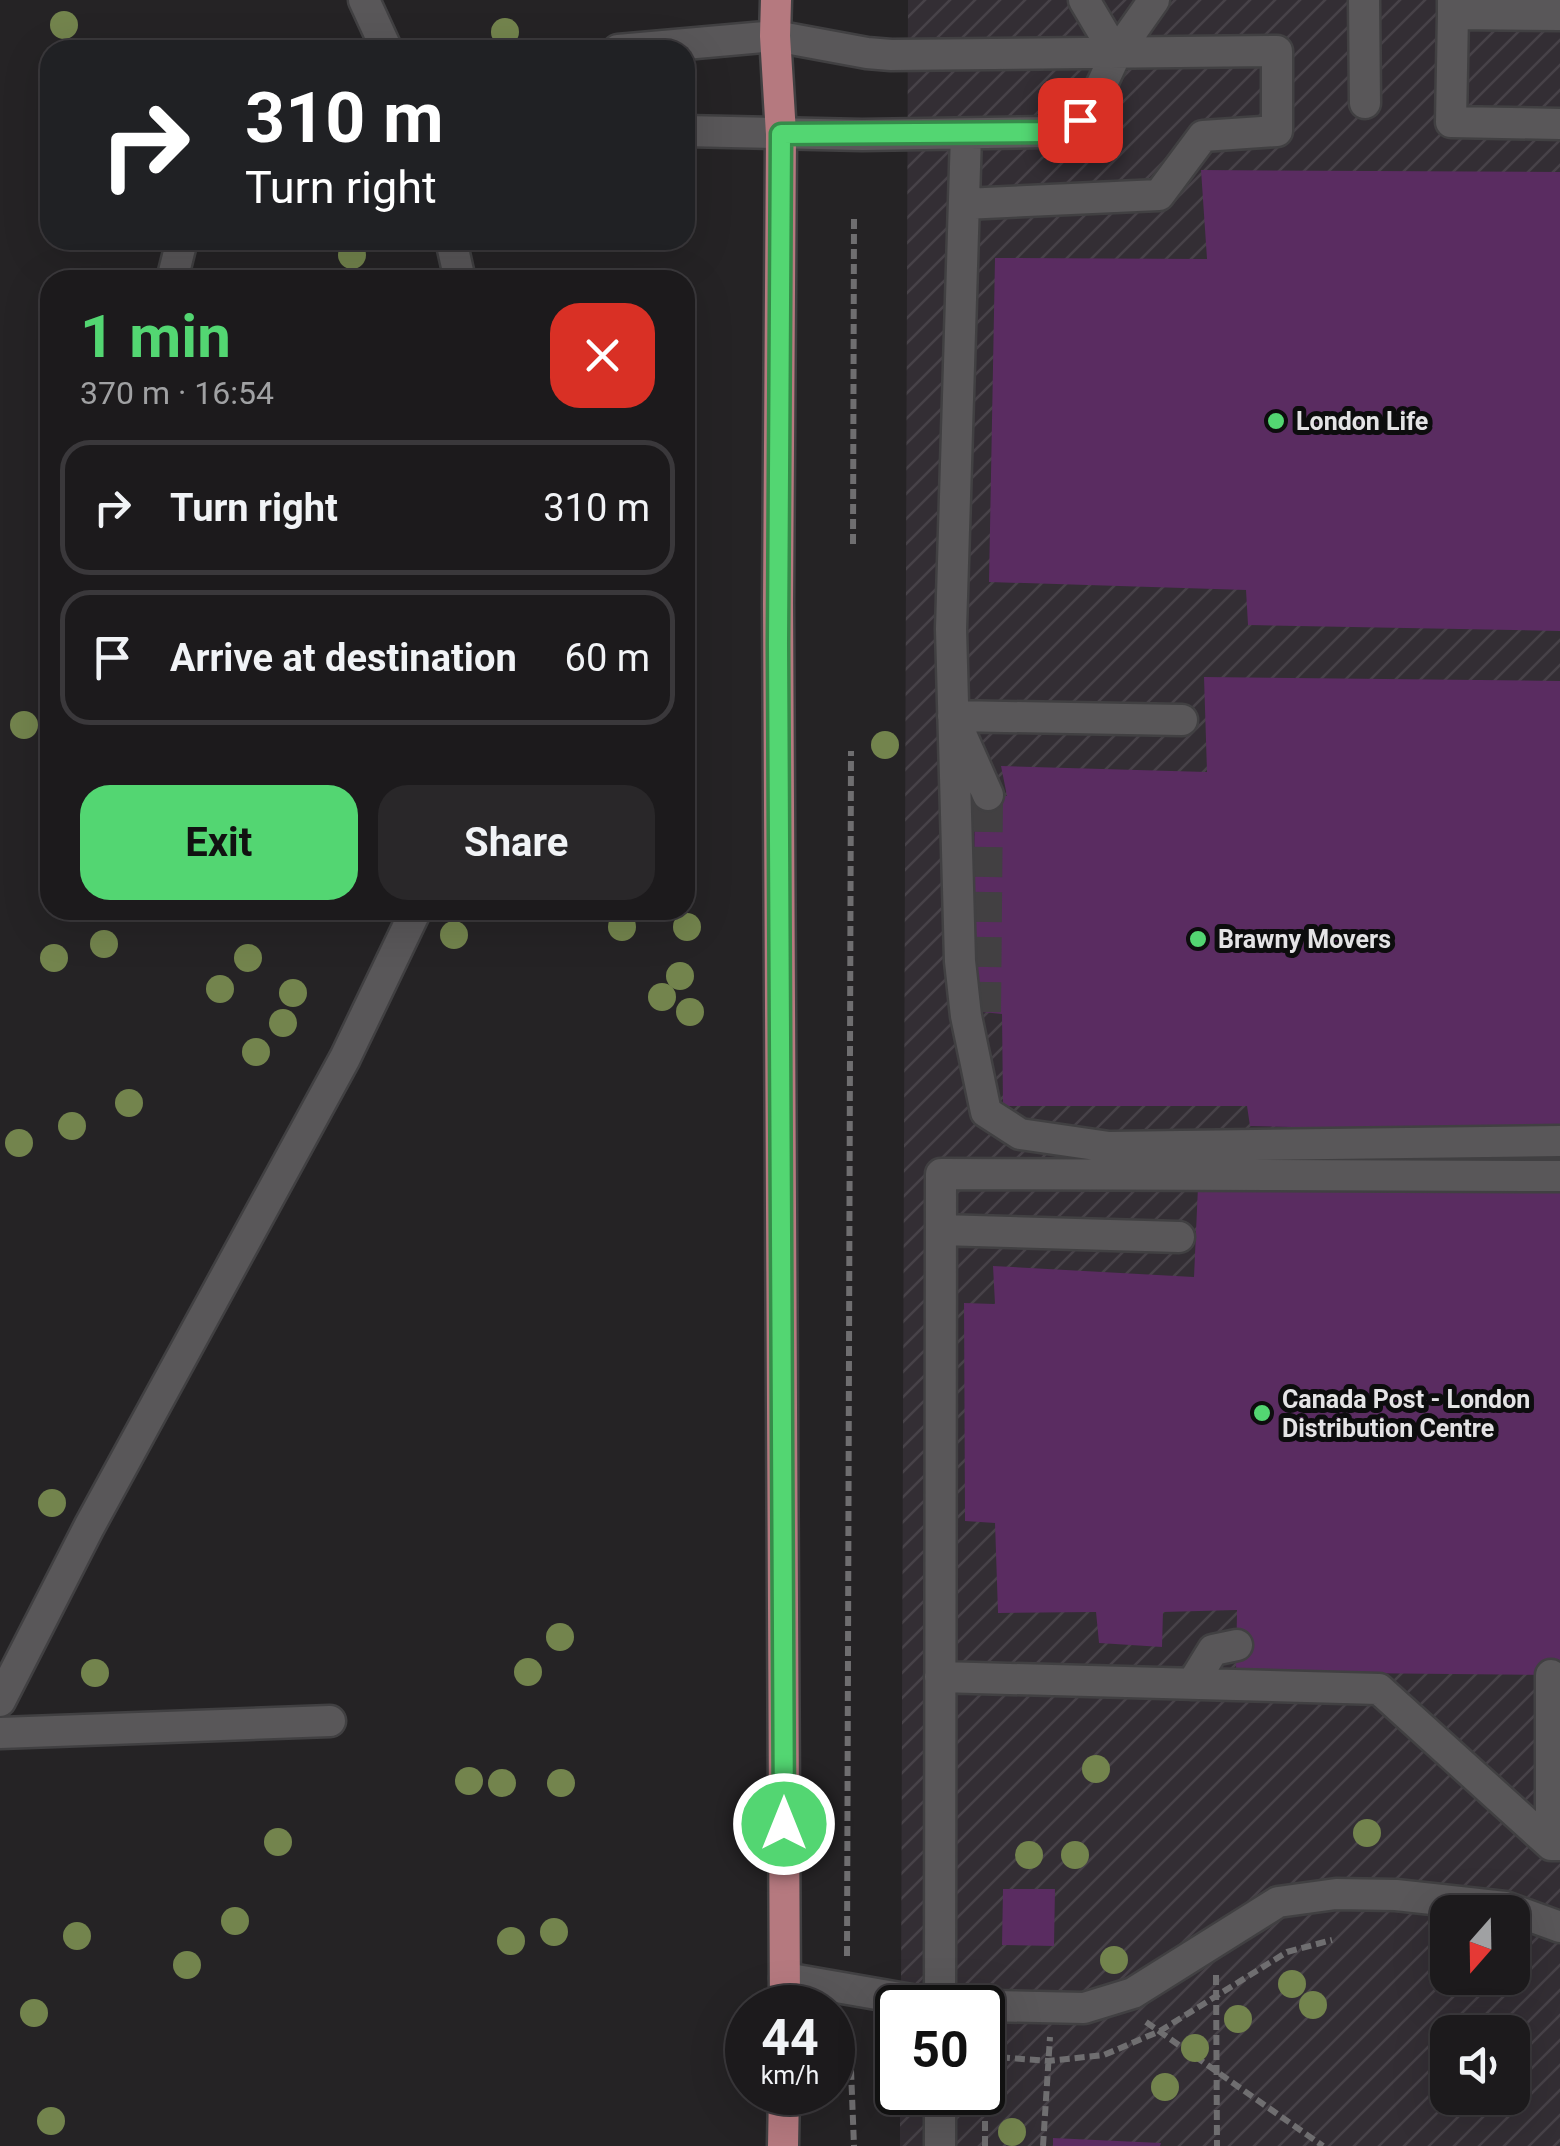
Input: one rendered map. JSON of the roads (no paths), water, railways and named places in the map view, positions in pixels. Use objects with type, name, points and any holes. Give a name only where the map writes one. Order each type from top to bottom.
[{"type":"main road","points":[[776,0],[781,134],[778,664],[785,1985]]},
{"type":"main road","points":[[783,2146],[784,2115]]},
{"type":"lane","points":[[364,0],[382,40]]},
{"type":"lane","points":[[1084,0],[1116,54]]},
{"type":"lane","points":[[695,131],[1050,132],[1080,120],[1116,54],[1154,0]]},
{"type":"lane","points":[[1364,0],[1365,103]]},
{"type":"lane","points":[[1560,16],[1453,7],[1451,122],[1560,124]]},
{"type":"lane","points":[[695,43],[775,36],[891,55],[1278,52],[1277,131],[1204,136],[1160,195],[964,204]]},
{"type":"lane","points":[[966,134],[951,629],[960,962],[966,1016],[986,1112],[1020,1134],[1109,1147],[1560,1141]]},
{"type":"lane","points":[[953,716],[1182,720]]},
{"type":"lane","points":[[953,716],[988,795]]},
{"type":"lane","points":[[0,1700],[98,1510],[345,1058],[411,920]]},
{"type":"lane","points":[[978,1082],[986,1012]]},
{"type":"lane","points":[[940,1985],[941,1174],[1560,1176]]},
{"type":"lane","points":[[941,1230],[1180,1237]]},
{"type":"lane","points":[[1192,1684],[1214,1650],[1237,1645]]},
{"type":"lane","points":[[1552,1675],[1556,1845]]},
{"type":"lane","points":[[940,1678],[1379,1688],[1556,1845]]},
{"type":"lane","points":[[0,1733],[330,1721]]},
{"type":"lane","points":[[1005,2007],[1084,2008],[1133,1993],[1278,1902],[1336,1894],[1396,1895],[1505,1908],[1560,1927]]},
{"type":"lane","points":[[940,2115],[940,2146]]},
{"type":"tunnel","points":[[986,1012],[988,795]]},
{"type":"place","name":"London Life","points":[[1276,421]]},
{"type":"place","name":"Brawny Movers","points":[[1198,939]]},
{"type":"place","name":"Canada Post - London Distribution Centre","points":[[1262,1413]]}]
